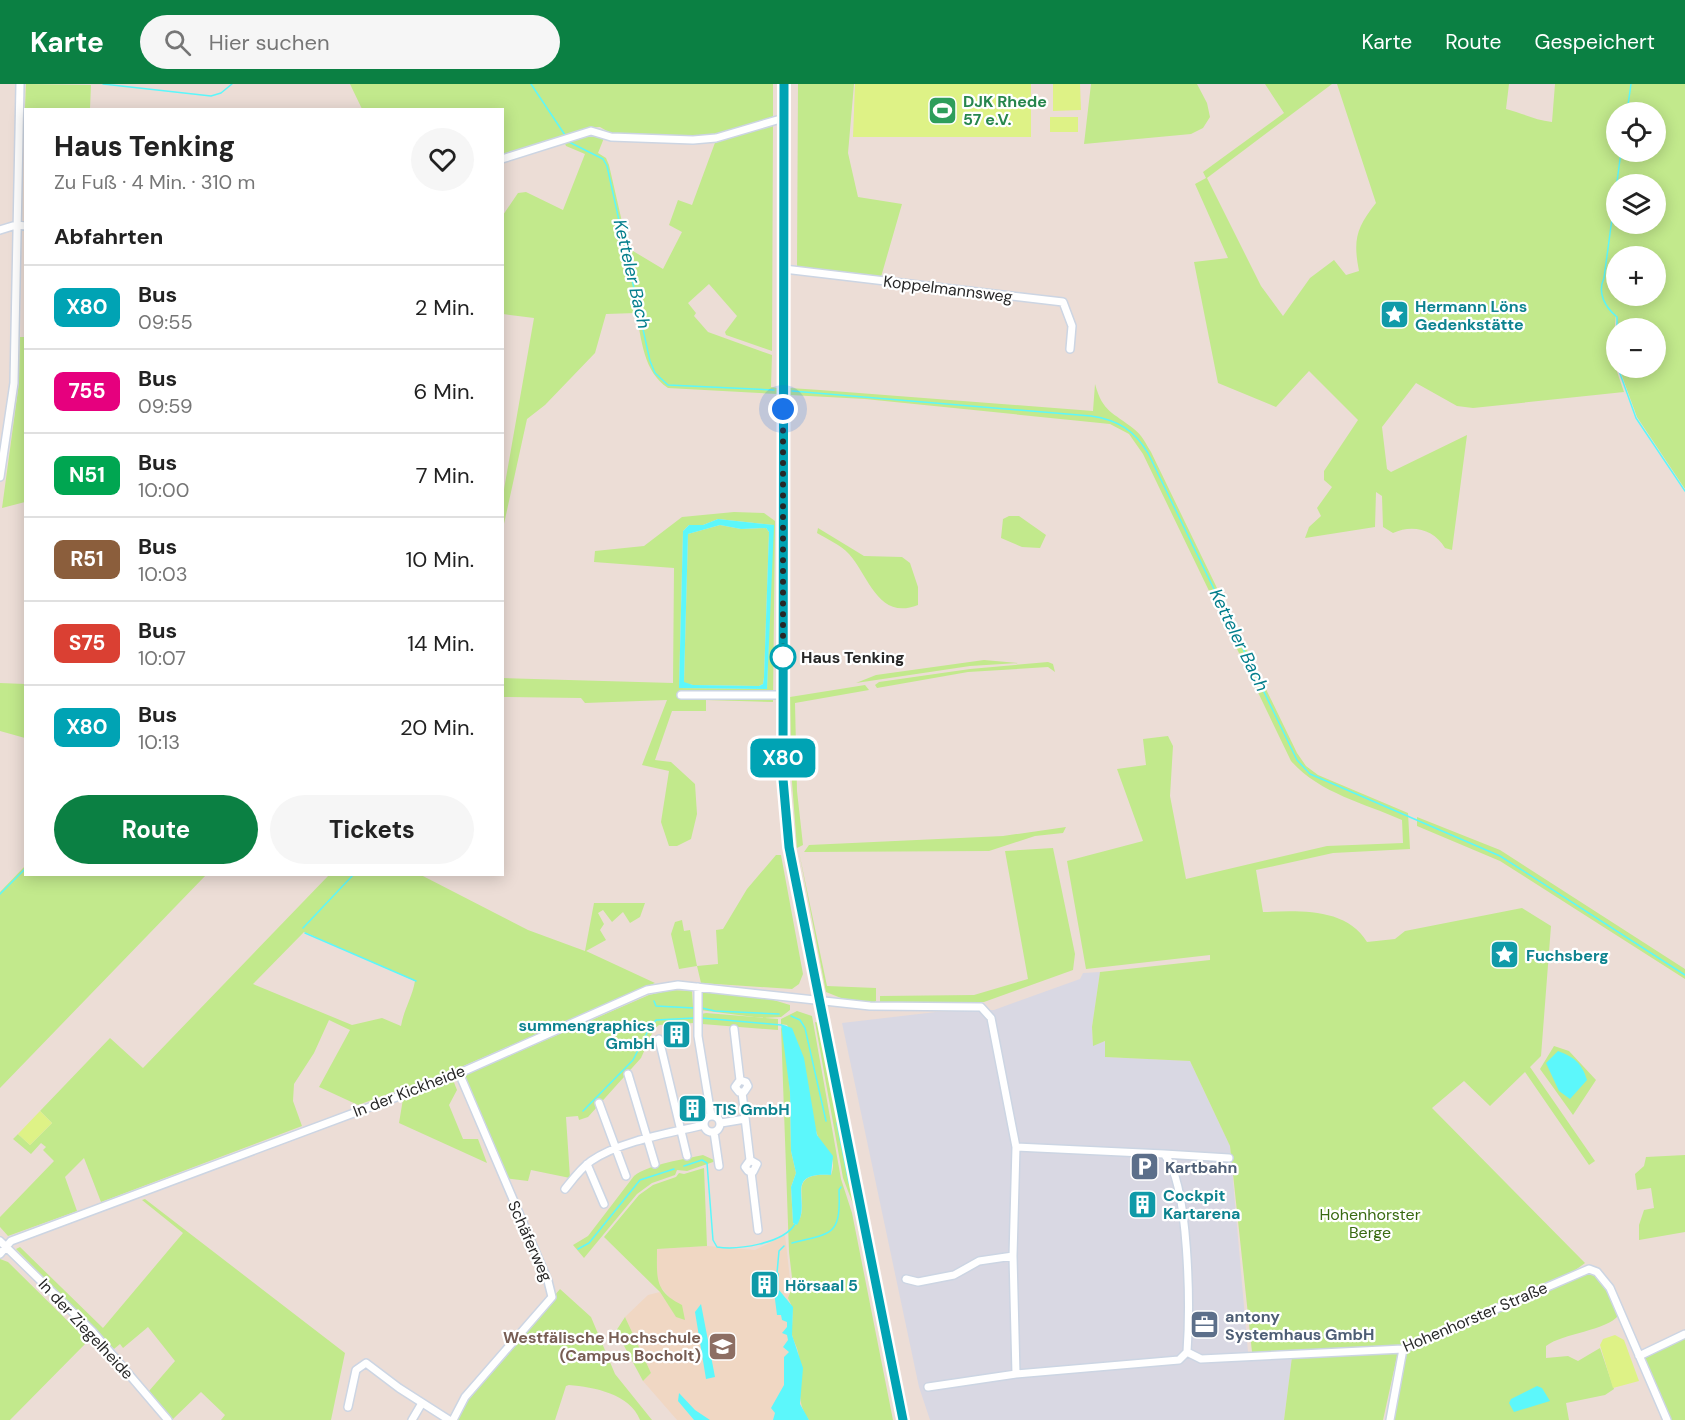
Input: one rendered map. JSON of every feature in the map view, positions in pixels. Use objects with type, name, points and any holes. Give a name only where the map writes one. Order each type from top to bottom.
[{"type":"main road","points":[[784,84],[783,779],[788,836],[903,1420]]},
{"type":"street","points":[[0,477],[14,382],[20,84]]},
{"type":"street","points":[[504,158],[591,131],[611,137],[693,140],[716,138],[784,118]]},
{"type":"street","points":[[0,230],[16,225],[24,226]]},
{"type":"street","name":"Koppelmannsweg","points":[[784,269],[1063,302],[1072,326],[1070,349]]},
{"type":"street","points":[[681,695],[783,695]]},
{"type":"street","name":"In der Kickheide","points":[[3,1243],[459,1073],[647,990],[675,985],[870,1006],[977,1006],[987,1011],[991,1018],[1016,1147]]},
{"type":"street","points":[[698,987],[698,1036],[711,1115]]},
{"type":"street","points":[[734,1029],[740,1080],[747,1084],[747,1088],[742,1092],[750,1160],[756,1162],[757,1167],[751,1172],[758,1230]]},
{"type":"street","points":[[659,1039],[687,1156]]},
{"type":"street","name":"Schäferweg","points":[[348,1407],[356,1370],[366,1363],[422,1403],[451,1420],[465,1396],[552,1297],[548,1281],[459,1073]]},
{"type":"street","points":[[628,1074],[655,1164]]},
{"type":"street","points":[[599,1103],[626,1176]]},
{"type":"street","points":[[711,1115],[718,1118],[721,1123]]},
{"type":"street","points":[[704,1125],[705,1120],[711,1115]]},
{"type":"street","points":[[719,1166],[714,1132],[721,1123],[745,1119]]},
{"type":"street","points":[[565,1189],[587,1164],[617,1150],[648,1139],[704,1125]]},
{"type":"street","points":[[704,1125],[708,1131],[714,1132]]},
{"type":"street","points":[[1016,1374],[1013,1256],[1016,1147],[1229,1158]]},
{"type":"street","points":[[928,1387],[1016,1374],[1179,1360],[1187,1352],[1189,1290],[1183,1222],[1170,1161],[1164,1154]]},
{"type":"street","points":[[587,1164],[604,1204]]},
{"type":"street","points":[[0,1254],[3,1243]]},
{"type":"street","name":"In der Ziegelheide","points":[[3,1243],[92,1331],[168,1420]]},
{"type":"street","points":[[906,1279],[918,1282],[954,1275],[979,1261],[1013,1256]]},
{"type":"street","name":"Hohenhorster Straße","points":[[1187,1352],[1201,1359],[1403,1349],[1589,1269],[1597,1272],[1610,1288],[1667,1420]]},
{"type":"street","points":[[1639,1356],[1685,1334]]},
{"type":"street","points":[[1390,1420],[1403,1349]]},
{"type":"street","points":[[412,1420],[422,1403]]},
{"type":"shaded area","points":[[1100,972],[1092,1027],[1093,1045],[1106,1041],[1105,1057],[1190,1061],[1230,1146],[1248,1352],[1250,1360],[1292,1357],[1284,1420],[930,1420],[919,1387],[842,1023],[936,1012],[994,1010],[1080,979],[1083,973]]},
{"type":"shaded area","name":"Westfälische Hochschule (Campus Bocholt)","points":[[785,1235],[790,1279],[820,1420],[677,1420],[643,1381],[651,1373],[625,1317],[648,1295],[660,1292],[676,1316],[670,1298],[657,1283],[657,1249],[707,1246],[755,1250]]},
{"type":"green space","points":[[26,84],[91,85],[90,108],[25,108]]},
{"type":"green space","points":[[350,84],[773,84],[773,117],[717,135],[698,138],[612,134],[600,127],[586,128],[504,155],[504,108],[362,108]]},
{"type":"green space","points":[[798,84],[854,84],[848,153],[858,197],[902,204],[881,277],[797,269]]},
{"type":"green space","name":"DJK Rhede 57 e.V.","points":[[855,84],[1031,84],[1031,137],[853,137]]},
{"type":"green space","points":[[1053,84],[1080,84],[1081,110],[1053,111]]},
{"type":"green space","points":[[1091,84],[1197,84],[1207,103],[1210,117],[1203,128],[1191,134],[1084,144]]},
{"type":"green space","points":[[1265,84],[1332,84],[1207,178],[1261,286],[1283,316],[1310,278],[1334,260],[1346,275],[1359,271],[1356,242],[1360,227],[1376,203],[1337,84],[1509,84],[1506,109],[1552,122],[1555,84],[1685,84],[1685,489],[1637,417],[1623,378],[1666,378],[1666,318],[1617,318],[1616,314],[1616,318],[1606,318],[1606,378],[1619,378],[1624,392],[1473,408],[1457,406],[1416,383],[1382,427],[1387,469],[1391,472],[1467,435],[1452,550],[1445,548],[1435,536],[1422,530],[1408,529],[1393,533],[1383,527],[1382,496],[1376,492],[1375,527],[1305,538],[1309,527],[1321,516],[1317,508],[1332,487],[1324,480],[1324,471],[1358,420],[1309,371],[1276,407],[1218,383],[1194,262],[1228,258],[1195,184],[1206,178],[1203,172],[1284,113]]},
{"type":"green space","points":[[1050,117],[1078,117],[1078,132],[1050,132]]},
{"type":"green space","points":[[773,123],[772,351],[726,335],[725,332],[737,316],[709,284],[688,303],[696,313],[694,316],[708,332],[772,355],[771,387],[777,388],[777,394],[668,388],[653,373],[648,364],[636,313],[606,314],[595,353],[545,405],[527,419],[504,524],[504,489],[534,318],[504,314],[504,214],[518,193],[526,192],[563,210],[585,154],[566,146],[564,141],[591,133],[604,138],[598,153],[606,158],[609,165],[628,248],[663,269],[682,232],[669,225],[678,200],[692,205],[716,140]]},
{"type":"green space","points":[[20,337],[24,337],[24,502],[2,508],[19,383]]},
{"type":"green space","name":"Hohenhorster Berge","points":[[1095,384],[1105,406],[1137,431],[1151,452],[1297,753],[1306,766],[1318,775],[1408,813],[1410,849],[1333,853],[1256,870],[1263,912],[1291,911],[1334,917],[1347,922],[1367,942],[1395,939],[1405,931],[1522,908],[1551,926],[1541,1056],[1530,1067],[1595,1161],[1589,1165],[1525,1072],[1490,1106],[1464,1081],[1432,1108],[1585,1263],[1566,1277],[1402,1347],[1255,1355],[1252,1352],[1230,1146],[1190,1061],[1105,1057],[1105,1041],[1093,1046],[1092,1027],[1100,972],[1210,960],[1210,955],[1086,969],[1067,861],[1143,841],[1117,769],[1146,765],[1143,739],[1168,736],[1173,746],[1170,796],[1186,879],[1327,846],[1403,843],[1402,820],[1328,789],[1302,772],[1291,761],[1143,454],[1129,434],[1110,424],[865,399],[790,395],[790,388],[1093,411]]},
{"type":"green space","points":[[734,512],[764,513],[775,521],[773,702],[706,700],[706,711],[672,711],[655,760],[671,762],[695,784],[697,814],[691,839],[677,846],[669,846],[661,822],[669,771],[642,765],[667,700],[585,703],[581,698],[504,697],[504,678],[673,683],[674,568],[594,562],[595,551],[644,546],[682,517]],"holes":[[[718,519],[773,525],[767,689],[679,688],[683,531],[689,525],[703,525]]]},
{"type":"green space","points":[[1009,516],[1019,516],[1046,535],[1040,548],[1022,547],[1001,538],[1003,519]]},
{"type":"green space","name":"Haus Tenking","points":[[720,525],[741,529],[766,528],[769,532],[764,677],[763,684],[759,686],[684,683],[688,534]]},
{"type":"green space","points":[[818,528],[864,556],[902,557],[910,563],[918,587],[918,605],[904,608],[893,607],[884,602],[849,554],[817,533]]},
{"type":"green space","points":[[984,660],[1018,663],[970,666],[856,683],[876,675]]},
{"type":"green space","points":[[1048,662],[1053,664],[1055,672],[1048,667],[968,672],[877,688],[875,685],[879,682],[970,669]]},
{"type":"green space","points":[[0,683],[24,684],[24,738],[0,731]]},
{"type":"green space","points":[[865,685],[869,690],[795,703],[797,791],[803,845],[797,848],[792,782],[790,697]]},
{"type":"green space","points":[[1417,817],[1500,850],[1685,969],[1685,979],[1500,861],[1417,826]]},
{"type":"green space","points":[[1066,827],[1063,833],[1035,836],[989,851],[804,852],[809,845],[1003,836]]},
{"type":"green space","points":[[1053,848],[1075,954],[1073,970],[984,1002],[880,1002],[880,996],[974,995],[1028,979],[1005,851]]},
{"type":"green space","points":[[799,852],[827,986],[876,988],[876,1001],[873,1003],[846,1000],[826,992]]},
{"type":"green space","points":[[776,855],[781,855],[803,974],[799,984],[792,989],[701,983],[697,966],[718,964],[716,930],[723,929],[747,889]]},
{"type":"green space","points":[[24,867],[24,876],[205,876],[0,1088],[0,892]]},
{"type":"green space","points":[[328,876],[423,876],[528,930],[585,951],[594,903],[645,903],[640,917],[630,923],[623,912],[612,922],[603,910],[598,913],[604,924],[600,930],[606,940],[586,951],[655,983],[454,1070],[358,1105],[319,1087],[350,1030],[329,1020],[314,1053],[294,1084],[293,1101],[302,1126],[101,1202],[84,1158],[65,1177],[77,1211],[8,1236],[0,1227],[0,1217],[54,1161],[43,1150],[46,1147],[41,1143],[31,1154],[13,1139],[18,1134],[30,1145],[52,1123],[40,1111],[110,1038],[143,1068]],"holes":[[[304,932],[415,981],[401,1026],[382,1018],[352,1025],[253,984]]]},
{"type":"green space","points":[[682,920],[684,931],[690,930],[697,966],[679,969],[671,934],[675,922]]},
{"type":"green space","points":[[671,990],[692,991],[694,1023],[659,1025],[654,1029],[641,1058],[588,1117],[579,1120],[578,1116],[566,1117],[570,1178],[531,1170],[528,1181],[505,1178],[463,1076],[649,995]]},
{"type":"green space","points":[[701,992],[770,999],[790,1005],[790,1010],[781,1017],[762,1018],[700,1010]]},
{"type":"green space","points":[[797,1011],[812,1016],[841,1179],[852,1213],[893,1420],[809,1420],[801,1404],[800,1361],[792,1335],[793,1312],[788,1298],[793,1286],[789,1252],[781,1027],[784,1032],[790,1092],[791,1151],[796,1173],[791,1187],[793,1223],[796,1225],[801,1216],[803,1184],[807,1178],[816,1175],[831,1175],[833,1162],[817,1134],[801,1052],[787,1025],[781,1024],[781,1019]]},
{"type":"green space","points":[[701,1014],[778,1019],[778,1030],[702,1024]]},
{"type":"green space","points":[[815,1022],[820,1023],[900,1420],[896,1420],[853,1204],[843,1178]]},
{"type":"green space","points":[[1554,1046],[1569,1051],[1596,1080],[1573,1115],[1540,1069]]},
{"type":"green space","points":[[453,1080],[457,1090],[449,1105],[463,1139],[478,1139],[487,1163],[399,1123],[403,1099]]},
{"type":"green space","points":[[40,1111],[52,1123],[30,1145],[18,1134]]},
{"type":"green space","points":[[703,1155],[716,1161],[687,1171],[677,1170],[675,1175],[652,1183],[637,1194],[584,1258],[573,1245],[588,1236],[634,1176],[658,1165]]},
{"type":"green space","points":[[1685,1155],[1685,1232],[1639,1240],[1639,1225],[1644,1210],[1654,1208],[1651,1188],[1637,1190],[1635,1174],[1644,1166],[1646,1157]]},
{"type":"green space","points":[[704,1168],[707,1246],[657,1249],[659,1283],[666,1294],[682,1305],[685,1320],[676,1317],[660,1292],[604,1237],[639,1195],[653,1185],[676,1177],[679,1173],[684,1174]]},
{"type":"green space","points":[[145,1199],[345,1353],[331,1420],[221,1420],[225,1415],[201,1392],[173,1419],[149,1391],[175,1361],[148,1327],[123,1348],[120,1344],[114,1349],[16,1249],[20,1247],[103,1328],[183,1233],[142,1200]]},
{"type":"green space","points":[[0,1259],[8,1262],[88,1341],[10,1420],[0,1420]]},
{"type":"green space","points":[[1581,1272],[1601,1281],[1619,1315],[1604,1325],[1546,1346],[1546,1358],[1568,1356],[1578,1361],[1600,1348],[1614,1389],[1605,1395],[1566,1403],[1569,1420],[1392,1420],[1405,1353],[1409,1349]]},
{"type":"green space","points":[[560,1289],[591,1317],[615,1374],[652,1420],[640,1420],[628,1404],[610,1393],[569,1385],[566,1386],[555,1420],[457,1420],[469,1398]]},
{"type":"green space","points":[[625,1317],[651,1373],[643,1381],[616,1331]]},
{"type":"green space","points":[[1615,1335],[1624,1340],[1639,1381],[1613,1388],[1600,1345],[1603,1339]]},
{"type":"green space","points":[[1685,1337],[1685,1420],[1669,1420],[1643,1357]]},
{"type":"green space","points":[[1398,1352],[1383,1420],[1284,1420],[1292,1357]]},
{"type":"water","points":[[718,519],[774,525],[767,689],[679,688],[683,531],[689,525],[703,525]],"holes":[[[720,525],[741,529],[766,528],[769,532],[763,684],[759,686],[693,685],[684,682],[688,534]]]},
{"type":"water","points":[[781,1024],[792,1028],[804,1058],[817,1135],[833,1156],[831,1175],[816,1175],[807,1178],[803,1183],[801,1216],[797,1225],[793,1223],[791,1187],[796,1173],[791,1151],[790,1092]]},
{"type":"water","points":[[1558,1051],[1577,1061],[1587,1080],[1570,1099],[1559,1091],[1546,1063]]},
{"type":"water","points":[[779,1273],[779,1290],[793,1307],[792,1335],[803,1368],[800,1404],[809,1420],[773,1420],[775,1413],[771,1408],[784,1385],[784,1357],[789,1352],[783,1347],[788,1340],[787,1335],[782,1333],[787,1327],[787,1322],[782,1320],[781,1315],[777,1315],[772,1276]]},
{"type":"water","points":[[701,1304],[715,1377],[706,1379],[695,1312]]},
{"type":"water","points":[[1537,1386],[1542,1388],[1550,1401],[1514,1412],[1509,1403],[1511,1399]]},
{"type":"water","points":[[679,1393],[695,1410],[710,1420],[694,1420],[678,1401]]},
{"type":"waterway","points":[[103,84],[211,96],[221,93],[232,84]]},
{"type":"waterway","name":"Ketteler Bach","points":[[531,84],[565,135]]},
{"type":"waterway","points":[[1628,102],[1631,84]]},
{"type":"waterway","name":"Ketteler Bach","points":[[569,142],[603,159],[607,166],[650,361],[655,373],[668,385],[774,390]]},
{"type":"waterway","points":[[1617,318],[1603,299],[1601,289],[1620,162]]},
{"type":"waterway","points":[[1622,378],[1636,418],[1685,491]]},
{"type":"waterway","name":"Ketteler Bach","points":[[792,391],[1091,416],[1109,420],[1124,427],[1137,438],[1148,453],[1297,760],[1310,774],[1500,856],[1685,975]]},
{"type":"waterway","points":[[0,894],[24,870]]},
{"type":"waterway","points":[[303,928],[352,876]]},
{"type":"waterway","points":[[305,933],[416,981]]},
{"type":"waterway","points":[[654,1001],[656,1006],[694,1008]]},
{"type":"waterway","points":[[702,1008],[715,1011],[779,1014]]},
{"type":"waterway","points":[[791,1016],[800,1020],[805,1028],[826,1121]]},
{"type":"waterway","points":[[583,1111],[633,1060],[656,1020],[694,1018]]},
{"type":"waterway","points":[[702,1018],[781,1025]]},
{"type":"waterway","points":[[837,1123],[849,1183]]},
{"type":"waterway","points":[[684,1166],[702,1160],[707,1163],[713,1240],[717,1247],[747,1246],[770,1241],[789,1231],[795,1224]]},
{"type":"waterway","points":[[578,1249],[589,1243],[640,1180],[674,1169]]},
{"type":"waterway","points":[[792,1243],[816,1237],[831,1230],[838,1216],[841,1187]]},
{"type":"waterway","points":[[777,1273],[779,1251],[784,1246]]},
{"type":"bus line","name":"X80","points":[[784,84],[782,512],[783,779],[786,814],[789,847],[903,1420]]},
{"type":"place","name":"DJK Rhede 57 e.V.","points":[[942,110]]},
{"type":"place","name":"Hermann Löns Gedenkstätte","points":[[1394,315]]},
{"type":"place","name":"Haus Tenking","points":[[783,657]]},
{"type":"place","name":"Fuchsberg","points":[[1505,955]]},
{"type":"place","name":"summengraphics GmbH","points":[[676,1034]]},
{"type":"place","name":"TIS GmbH","points":[[692,1109]]},
{"type":"place","name":"Kartbahn","points":[[1144,1167]]},
{"type":"place","name":"Cockpit Kartarena","points":[[1142,1204]]},
{"type":"place","name":"Hörsaal 5","points":[[764,1285]]},
{"type":"place","name":"antony Systemhaus GmbH","points":[[1204,1325]]},
{"type":"place","name":"Westfälische Hochschule (Campus Bocholt)","points":[[722,1346]]},
{"type":"route","points":[[783,409],[783,657]]}]
